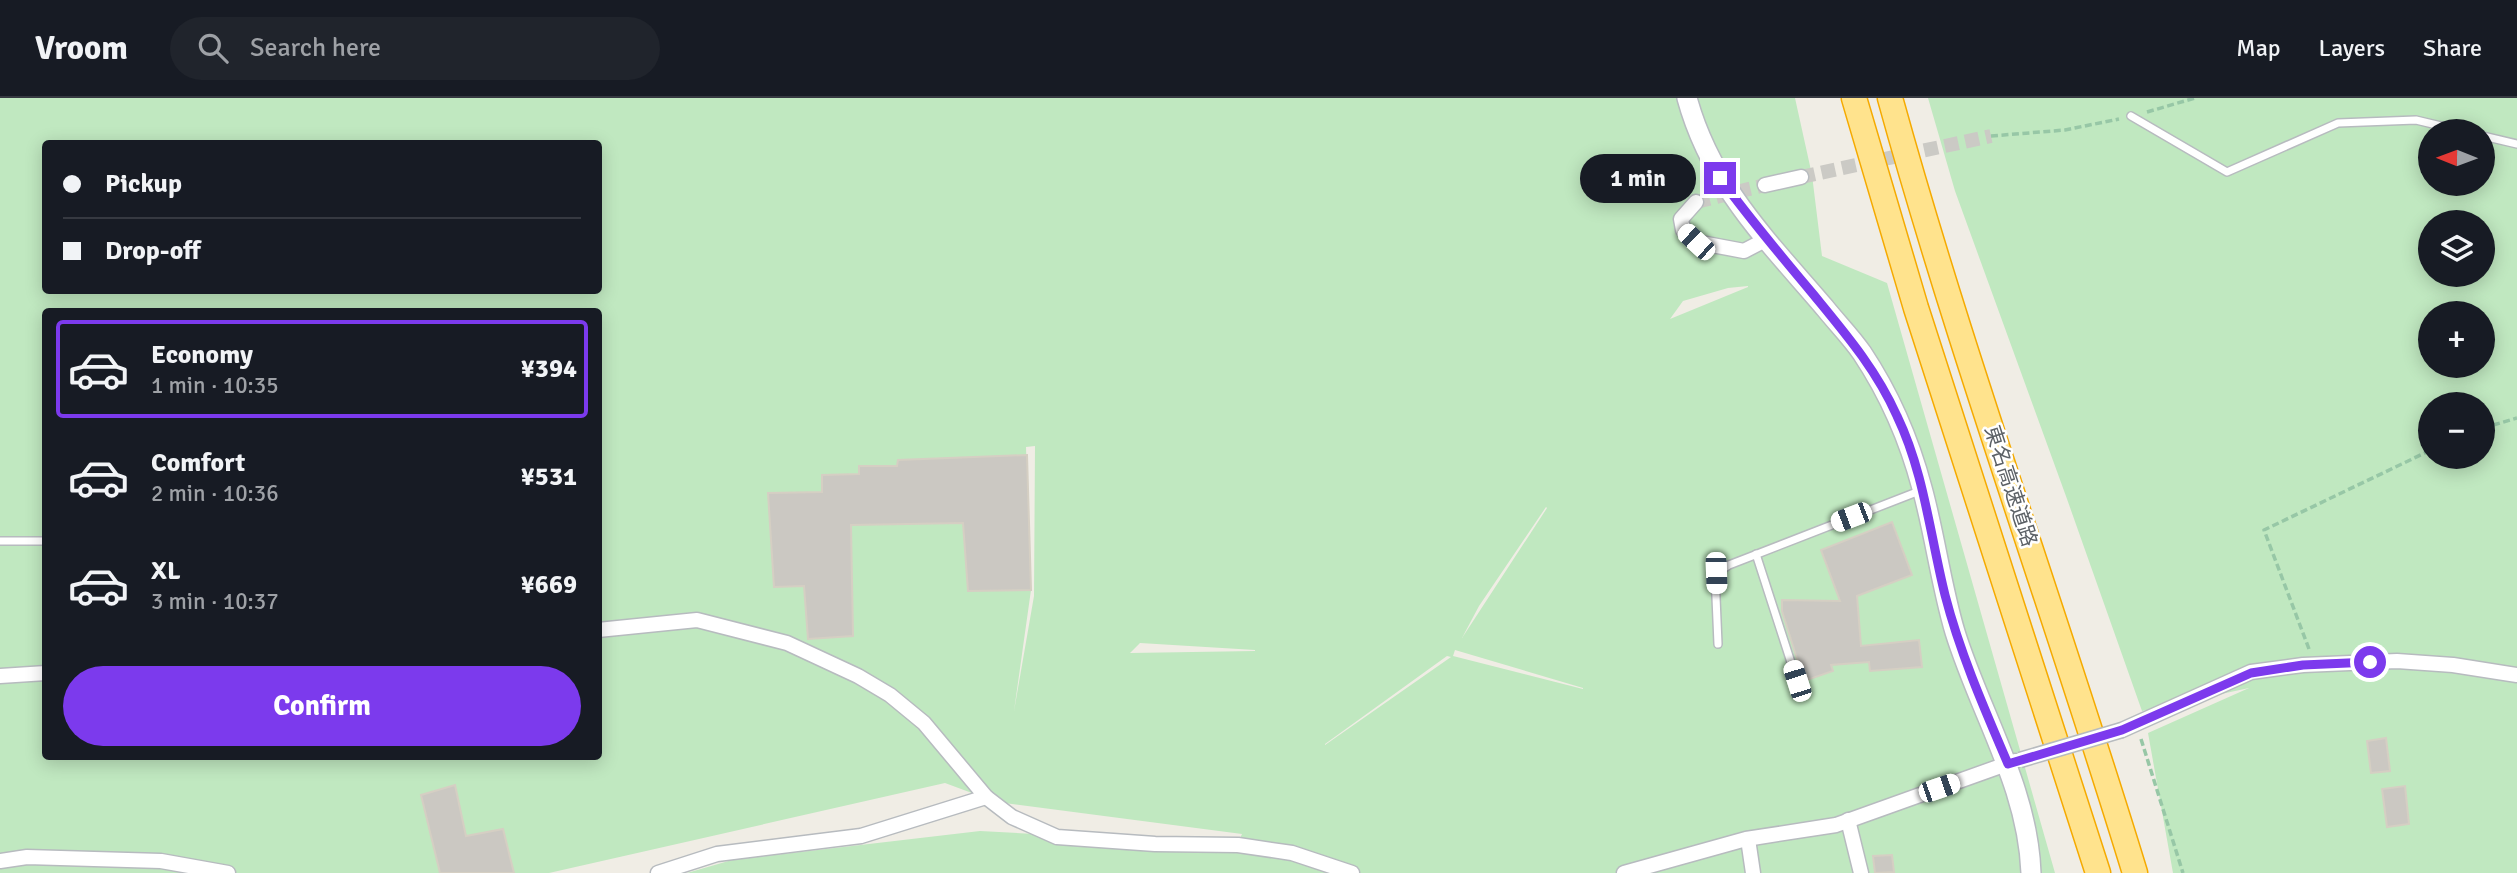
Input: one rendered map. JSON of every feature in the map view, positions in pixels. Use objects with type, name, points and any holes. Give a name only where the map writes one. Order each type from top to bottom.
[{"type":"highway","name":"東名高速道路","points":[[1854,98],[1916,308],[2098,873]]},
{"type":"highway","name":"東名高速道路","points":[[1890,98],[1954,312],[2135,873]]},
{"type":"street","points":[[1687,98],[1705,151],[1720,178],[1860,350],[1898,417],[1923,489],[1944,593],[1968,671],[2014,762],[2031,858],[2031,873]]},
{"type":"street","points":[[1765,185],[1801,177]]},
{"type":"street","points":[[1696,202],[1681,219],[1683,230],[1696,242],[1744,251],[1767,239]]},
{"type":"street","points":[[602,629],[697,620],[787,643],[859,676],[890,695],[924,723],[986,797],[1012,817],[1057,837],[1155,844],[1238,845],[1292,853],[1352,873]]},
{"type":"street","points":[[1624,873],[1748,839],[1836,825],[2014,762],[2122,730],[2251,673],[2315,664],[2397,661],[2517,675]]},
{"type":"street","points":[[0,676],[42,673]]},
{"type":"street","points":[[659,873],[717,854],[861,836],[986,797]]},
{"type":"street","points":[[1848,820],[1861,873]]},
{"type":"street","points":[[1748,839],[1753,873]]},
{"type":"street","points":[[0,861],[27,857],[161,861],[228,873]]},
{"type":"lane","points":[[2131,116],[2227,172],[2338,123],[2418,120]]},
{"type":"lane","points":[[2496,139],[2517,144]]},
{"type":"lane","points":[[1718,644],[1716,573],[1756,554],[1923,489]]},
{"type":"lane","points":[[0,541],[42,541]]},
{"type":"lane","points":[[1756,554],[1797,681]]},
{"type":"path","points":[[1991,136],[2065,130],[2131,116],[2195,98]]},
{"type":"path","points":[[2495,424],[2517,418]]},
{"type":"path","points":[[2315,664],[2264,530],[2418,456]]},
{"type":"path","points":[[2136,723],[2182,873]]},
{"type":"green space","points":[[0,98],[1795,98],[1812,175],[1822,256],[1887,283],[2055,873],[687,873],[732,860],[980,831],[1237,845],[1242,834],[996,802],[945,783],[549,873],[0,873]],"holes":[[[1748,286],[1670,319],[1683,301],[1728,288]],[[1035,446],[1034,596],[1014,711],[1031,590],[1026,447]],[[1546,507],[1462,638],[1479,606]],[[1140,643],[1255,650],[1255,651],[1130,653]],[[1455,650],[1583,689],[1453,656]],[[1447,656],[1451,657],[1325,745]]]},
{"type":"green space","points":[[1928,98],[2517,98],[2517,873],[2173,873],[2148,733],[2249,688],[2142,711],[1955,191]]},
{"type":"building","points":[[1027,455],[1031,590],[968,591],[963,523],[851,525],[853,636],[808,639],[804,586],[774,587],[768,493],[822,492],[822,475],[859,474],[859,466],[897,466],[898,460]]},
{"type":"building","points":[[1892,522],[1912,575],[1857,596],[1861,646],[1919,640],[1922,667],[1870,671],[1869,662],[1831,665],[1833,671],[1804,681],[1782,611],[1782,600],[1840,601],[1821,550]]},
{"type":"building","points":[[2386,738],[2390,771],[2371,773],[2367,741]]},
{"type":"building","points":[[455,785],[466,836],[503,829],[514,873],[440,873],[421,795]]},
{"type":"building","points":[[2405,786],[2409,824],[2387,827],[2382,789]]},
{"type":"building","points":[[1892,855],[1894,872],[1875,873],[1873,856]]},
{"type":"tunnel","points":[[1801,177],[1991,136]]},
{"type":"tunnel","points":[[1696,202],[1765,185]]},
{"type":"route","points":[[1720,178],[1740,206],[1860,350],[1898,417],[1923,489],[1944,593],[1955,632],[1968,671],[2008,764],[2122,730],[2251,673],[2303,665],[2370,662]]}]
